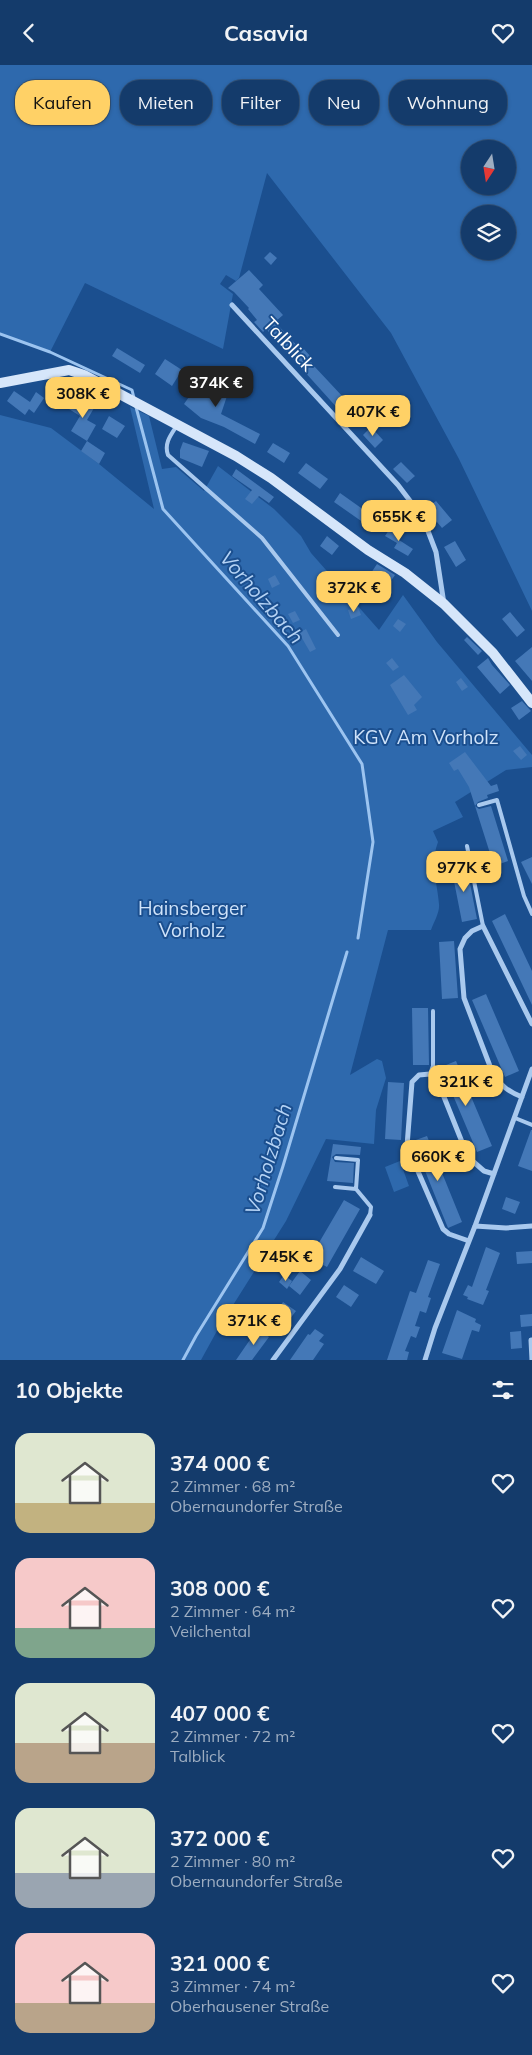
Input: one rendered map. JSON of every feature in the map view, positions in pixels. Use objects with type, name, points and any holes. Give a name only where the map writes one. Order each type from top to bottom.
[{"type":"street","name":"Talblick","points":[[232,305],[398,485],[422,518],[436,551],[444,604]]},
{"type":"street","points":[[0,383],[68,370],[84,375],[236,456],[271,478],[368,550],[405,573],[444,604],[493,653],[532,703]]},
{"type":"street","points":[[522,1097],[511,1093],[499,1084],[493,1074],[464,998],[460,949],[465,938],[472,931],[484,926],[532,1024]]},
{"type":"street","points":[[425,1360],[434,1329],[472,1242],[532,1069]]},
{"type":"street","points":[[472,1242],[449,1234],[443,1229],[408,1146],[412,1082],[419,1075],[430,1074],[436,1077],[468,1157],[484,1171],[494,1174]]},
{"type":"street","points":[[273,1360],[340,1269],[370,1215]]},
{"type":"street","points":[[476,1226],[506,1228],[532,1226]]},
{"type":"street","points":[[531,1340],[532,1360]]},
{"type":"lane","points":[[178,425],[167,442],[165,449],[168,455],[262,538],[338,635]]},
{"type":"lane","points":[[479,805],[497,800],[524,896],[532,913]]},
{"type":"lane","points":[[467,846],[484,926]]},
{"type":"lane","points":[[430,1074],[433,1066],[433,1011]]},
{"type":"lane","points":[[515,1118],[532,1125]]},
{"type":"lane","points":[[336,1158],[358,1161],[356,1189],[371,1207],[370,1215]]},
{"type":"lane","points":[[335,1187],[356,1189]]},
{"type":"green space","points":[[0,65],[532,65],[532,611],[459,459],[391,333],[267,173],[239,278],[236,281],[226,275],[220,284],[233,294],[223,349],[85,283],[50,352],[0,333]]},
{"type":"green space","name":"Hainsberger Vorholz","points":[[130,407],[149,416],[162,469],[176,467],[204,491],[218,466],[274,509],[301,536],[311,553],[379,630],[403,595],[437,642],[532,755],[532,767],[506,770],[455,802],[463,817],[433,831],[438,842],[434,865],[439,904],[438,914],[431,930],[388,930],[350,1075],[377,1059],[382,1061],[386,1078],[376,1110],[374,1144],[326,1139],[286,1221],[218,1329],[201,1360],[0,1360],[0,415],[51,428],[154,509]]},
{"type":"green space","points":[[400,1161],[409,1186],[394,1192],[385,1167]]},
{"type":"building","points":[[270,252],[277,258],[271,265],[264,258]]},
{"type":"building","points":[[249,270],[263,285],[259,289],[283,315],[275,322],[300,349],[302,347],[311,357],[309,359],[314,366],[358,413],[349,421],[266,329],[263,332],[254,322],[257,320],[249,308],[228,288]]},
{"type":"building","points":[[117,348],[145,365],[140,373],[112,356]]},
{"type":"building","points":[[165,359],[182,370],[172,386],[155,374]]},
{"type":"building","points":[[205,374],[216,382],[215,384],[229,390],[221,414],[260,434],[255,444],[224,427],[201,418],[184,404]]},
{"type":"building","points":[[14,391],[30,402],[36,392],[44,398],[34,413],[29,409],[25,415],[7,401]]},
{"type":"building","points":[[76,397],[94,408],[87,420],[96,425],[87,441],[71,431],[80,416],[69,409]]},
{"type":"building","points":[[109,416],[125,426],[117,438],[102,429]]},
{"type":"building","points":[[371,427],[383,440],[375,448],[363,435]]},
{"type":"building","points":[[87,441],[105,453],[99,464],[81,451]]},
{"type":"building","points":[[183,442],[209,451],[202,467],[180,458]]},
{"type":"building","points":[[273,443],[290,453],[284,463],[267,452]]},
{"type":"building","points":[[401,462],[415,476],[407,483],[393,469]]},
{"type":"building","points":[[306,463],[328,479],[320,489],[298,473]]},
{"type":"building","points":[[236,469],[274,497],[269,503],[259,496],[252,504],[245,499],[252,490],[232,476]]},
{"type":"building","points":[[340,493],[371,515],[364,523],[334,502]]},
{"type":"building","points":[[436,501],[452,520],[442,528],[426,509]]},
{"type":"building","points":[[391,527],[403,534],[399,540],[413,549],[408,556],[394,548],[397,543],[385,536]]},
{"type":"building","points":[[327,536],[339,546],[332,555],[320,546]]},
{"type":"building","points":[[455,541],[466,560],[456,567],[444,547]]},
{"type":"building","points":[[377,564],[395,575],[384,591],[367,579]]},
{"type":"building","points":[[275,575],[280,584],[272,588],[268,579]]},
{"type":"building","points":[[358,607],[361,615],[351,619],[348,610]]},
{"type":"building","points":[[295,611],[300,620],[293,623],[288,614]]},
{"type":"building","points":[[510,612],[525,630],[517,637],[502,619]]},
{"type":"building","points":[[398,619],[406,624],[400,632],[393,626]]},
{"type":"building","points":[[306,629],[316,649],[310,652],[299,633]]},
{"type":"building","points":[[467,637],[482,651],[478,655],[464,640]]},
{"type":"building","points":[[532,647],[532,681],[515,661]]},
{"type":"building","points":[[392,658],[399,667],[393,671],[386,663]]},
{"type":"building","points":[[488,658],[510,685],[500,694],[477,667]]},
{"type":"building","points":[[404,675],[422,697],[414,705],[417,710],[408,715],[390,685]]},
{"type":"building","points":[[461,678],[468,687],[462,691],[456,682]]},
{"type":"building","points":[[522,701],[531,711],[519,720],[511,708]]},
{"type":"building","points":[[520,746],[527,755],[521,760],[513,751]]},
{"type":"building","points":[[465,752],[491,786],[497,784],[499,791],[487,795],[488,798],[478,802],[475,806],[469,787],[458,769],[454,771],[449,763]]},
{"type":"building","points":[[475,806],[479,809],[491,806],[508,861],[494,866]]},
{"type":"building","points":[[532,857],[532,884],[521,862]]},
{"type":"building","points":[[466,863],[477,919],[462,922],[451,866]]},
{"type":"building","points":[[505,914],[532,971],[532,1005],[492,921]]},
{"type":"building","points":[[454,941],[458,998],[442,999],[439,942]]},
{"type":"building","points":[[486,994],[519,1071],[505,1077],[472,1000]]},
{"type":"building","points":[[412,1008],[428,1008],[429,1065],[413,1065]]},
{"type":"building","points":[[456,1061],[492,1146],[477,1152],[441,1067]]},
{"type":"building","points":[[388,1082],[404,1083],[401,1140],[385,1139]]},
{"type":"building","points":[[532,1130],[532,1171],[518,1166]]},
{"type":"building","points":[[427,1136],[462,1222],[448,1228],[413,1141]]},
{"type":"building","points":[[333,1144],[361,1147],[360,1155],[336,1154],[332,1157],[335,1162],[354,1163],[353,1183],[327,1181]]},
{"type":"building","points":[[506,1197],[520,1202],[515,1214],[502,1209]]},
{"type":"building","points":[[344,1200],[360,1209],[327,1267],[310,1258]]},
{"type":"building","points":[[486,1247],[500,1253],[486,1290],[489,1291],[483,1305],[467,1299],[468,1297],[463,1295],[468,1285],[472,1287]]},
{"type":"building","points":[[532,1251],[532,1263],[517,1264],[516,1252]]},
{"type":"building","points":[[361,1257],[384,1271],[376,1284],[353,1271]]},
{"type":"building","points":[[428,1260],[440,1264],[428,1297],[431,1298],[426,1313],[420,1311],[415,1326],[420,1327],[416,1338],[411,1336],[405,1351],[409,1352],[407,1360],[387,1360],[410,1291],[416,1293]]},
{"type":"building","points":[[300,1271],[311,1280],[300,1295],[289,1286]]},
{"type":"building","points":[[284,1275],[292,1281],[287,1289],[279,1282]]},
{"type":"building","points":[[344,1285],[359,1295],[351,1307],[336,1297]]},
{"type":"building","points":[[283,1302],[296,1311],[286,1324],[274,1316]]},
{"type":"building","points":[[457,1310],[476,1319],[475,1322],[481,1325],[479,1332],[472,1330],[462,1359],[442,1353]]},
{"type":"building","points":[[532,1314],[532,1326],[521,1327],[520,1315]]},
{"type":"building","points":[[258,1328],[269,1337],[252,1360],[236,1360]]},
{"type":"building","points":[[315,1329],[324,1335],[319,1341],[324,1344],[313,1360],[290,1360],[308,1334],[310,1335]]},
{"type":"building","points":[[521,1331],[522,1348],[511,1349],[510,1332]]},
{"type":"waterway","name":"Vorholzbach","points":[[0,334],[50,352],[132,390],[134,398]]},
{"type":"waterway","name":"Vorholzbach","points":[[136,407],[163,509],[288,646],[362,764],[373,842],[358,938]]},
{"type":"waterway","name":"Vorholzbach","points":[[183,1360],[263,1228],[347,952]]},
{"type":"park label","name":"KGV Am Vorholz","points":[[426,737]]}]
